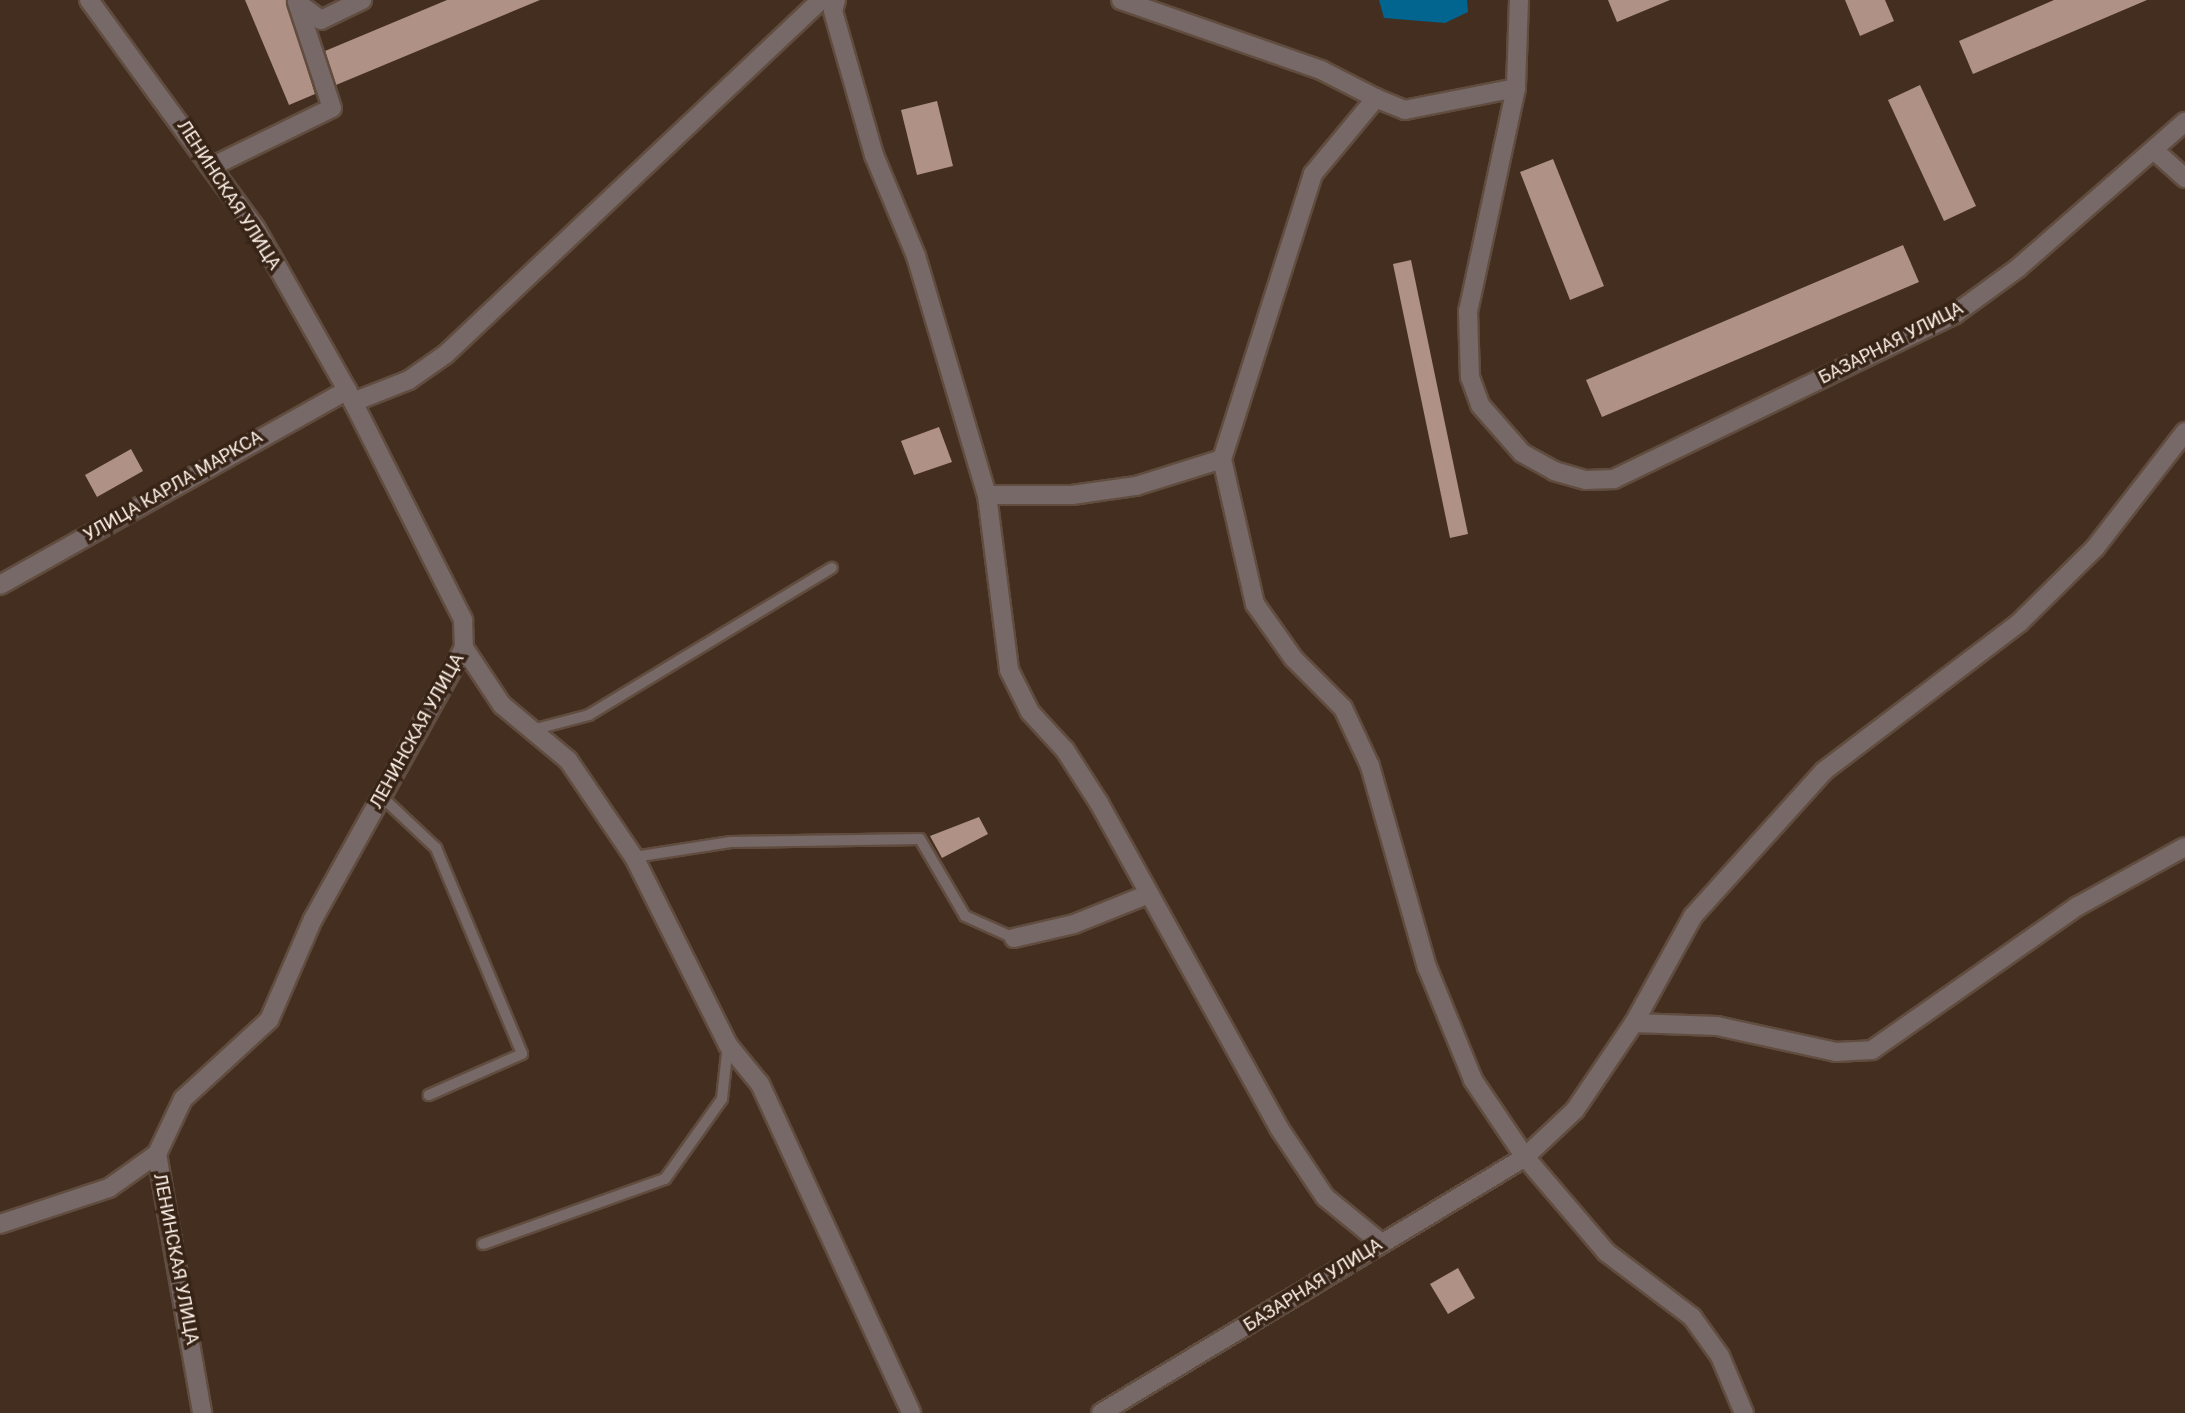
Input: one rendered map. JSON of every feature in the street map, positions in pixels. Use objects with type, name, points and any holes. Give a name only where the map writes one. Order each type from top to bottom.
[{"type":"street","name":"ЛЕНИНСКАЯ УЛИЦА","points":[[89,0],[213,166],[256,229],[350,396],[463,620],[464,648],[313,919],[269,1020],[183,1099],[157,1154],[202,1413]]},
{"type":"street","points":[[297,1],[321,20],[362,0]]},
{"type":"street","name":"УЛИЦА КАРЛА МАРКСА","points":[[0,585],[350,396],[409,380],[446,354],[821,0]]},
{"type":"street","points":[[836,0],[833,11],[874,155],[916,256],[987,495],[1009,670],[1030,712],[1065,750],[1287,1140],[1325,1197],[1380,1242]]},
{"type":"street","points":[[1121,0],[1321,70],[1405,110],[1516,88]]},
{"type":"street","name":"БАЗАРНАЯ УЛИЦА","points":[[1519,0],[1516,88],[1468,311],[1470,377],[1488,414],[1522,453],[1554,471],[1586,481],[1614,478],[1955,314],[2018,268],[2185,122]]},
{"type":"street","points":[[213,166],[332,108],[297,1]]},
{"type":"street","points":[[1376,98],[1313,174],[1222,459],[1255,604],[1294,659],[1343,708],[1370,766],[1432,979],[1473,1080],[1525,1157],[1606,1252],[1692,1317],[1720,1356],[1744,1413]]},
{"type":"street","points":[[2154,150],[2185,178]]},
{"type":"street","name":"БАЗАРНАЯ УЛИЦА","points":[[1101,1413],[1380,1242],[1525,1157],[1575,1110],[1634,1023],[1693,916],[1824,771],[2020,622],[2095,548],[2185,432]]},
{"type":"street","points":[[987,495],[1072,495],[1136,486],[1222,459]]},
{"type":"street","points":[[464,648],[502,705],[568,760],[634,857],[728,1045],[760,1084],[911,1413]]},
{"type":"street","points":[[1634,1023],[1717,1026],[1836,1052],[1872,1050],[2078,906],[2185,846]]},
{"type":"street","points":[[1014,938],[1073,924],[1149,894]]},
{"type":"street","points":[[0,1224],[109,1188],[157,1154]]},
{"type":"lane","points":[[532,730],[589,715],[832,568]]},
{"type":"lane","points":[[381,796],[436,848],[522,1054],[429,1095]]},
{"type":"lane","points":[[634,857],[731,842],[920,839],[965,916],[1014,938]]},
{"type":"lane","points":[[483,1244],[665,1179],[722,1099],[728,1045]]},
{"type":"water","points":[[1379,0],[1467,0],[1468,12],[1445,23],[1384,18]]},
{"type":"building","points":[[245,0],[286,0],[315,94],[289,105]]},
{"type":"building","points":[[447,0],[540,0],[336,85],[325,51]]},
{"type":"building","points":[[1608,0],[1670,0],[1617,22]]},
{"type":"building","points":[[1845,0],[1885,0],[1894,21],[1860,36]]},
{"type":"building","points":[[2054,0],[2147,0],[1973,74],[1959,41]]},
{"type":"building","points":[[1920,85],[1976,206],[1944,221],[1888,100]]},
{"type":"building","points":[[937,101],[953,166],[917,175],[901,110]]},
{"type":"building","points":[[1553,159],[1604,286],[1570,300],[1520,172]]},
{"type":"building","points":[[1903,245],[1919,282],[1602,417],[1586,380]]},
{"type":"building","points":[[1411,260],[1468,534],[1450,538],[1393,264]]},
{"type":"building","points":[[939,427],[952,462],[914,475],[901,441]]},
{"type":"building","points":[[131,449],[143,471],[97,497],[85,475]]},
{"type":"building","points":[[979,817],[988,834],[942,858],[930,836]]},
{"type":"building","points":[[1458,1268],[1475,1298],[1448,1314],[1430,1284]]}]
